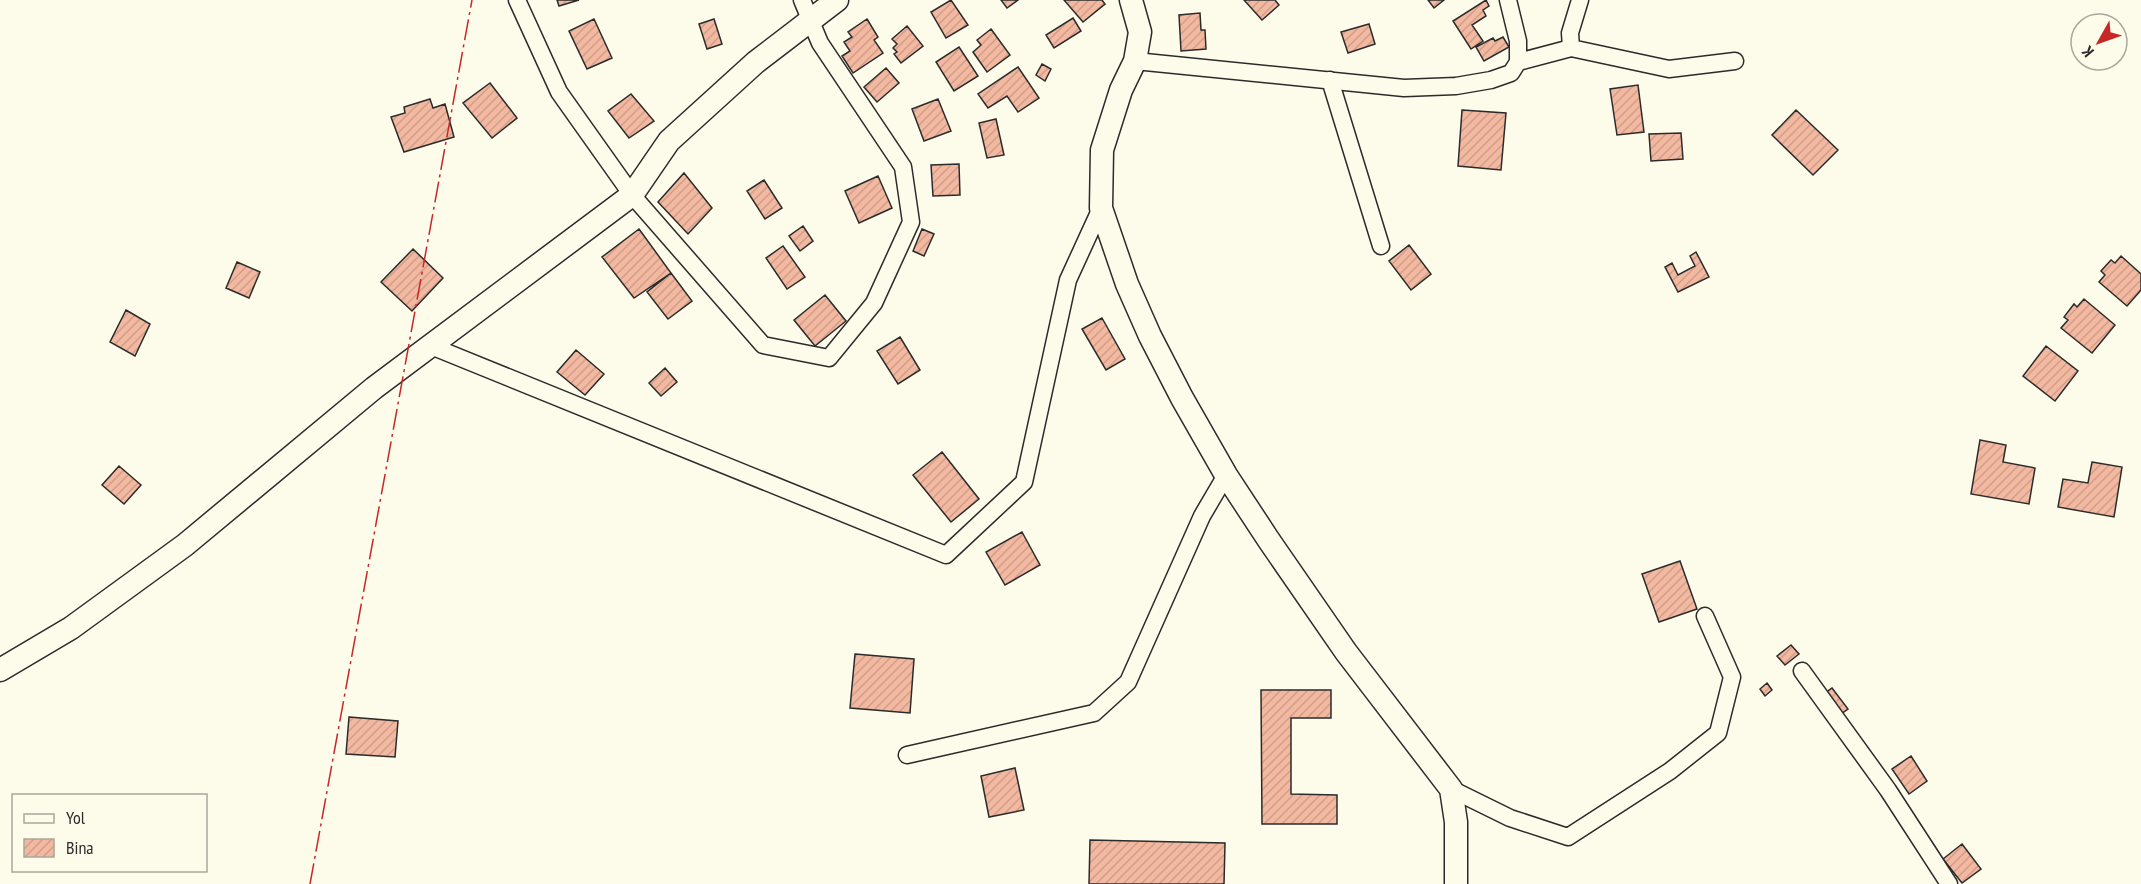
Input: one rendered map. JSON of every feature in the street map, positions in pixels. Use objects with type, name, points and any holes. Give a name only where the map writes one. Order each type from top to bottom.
[{"type":"street","points":[[517,0],[558,92],[632,195],[763,345],[829,358],[874,303],[911,222],[903,166],[820,43],[806,9]]},
{"type":"street","points":[[0,670],[71,628],[185,545],[374,388],[632,195],[669,141],[756,62],[806,9],[837,0]]},
{"type":"street","points":[[1131,0],[1140,32],[1135,61],[1121,90],[1102,150],[1101,208],[1127,285],[1182,398],[1226,475],[1346,652],[1451,789],[1510,818],[1568,837],[1670,771],[1718,733],[1732,677],[1705,616]]},
{"type":"street","points":[[1135,61],[1404,88],[1456,86],[1491,80],[1511,73],[1518,62],[1518,41],[1508,0]]},
{"type":"street","points":[[1571,48],[1570,33],[1580,0]]},
{"type":"street","points":[[1518,62],[1571,48],[1669,69],[1735,61]]},
{"type":"street","points":[[1330,80],[1381,246]]},
{"type":"street","points":[[431,346],[946,555],[1024,482],[1068,280],[1101,208]]},
{"type":"street","points":[[907,755],[1094,713],[1128,682],[1202,516],[1226,475]]},
{"type":"street","points":[[1802,671],[1888,790],[1950,884]]},
{"type":"street","points":[[1451,789],[1456,822],[1456,884]]},
{"type":"building","points":[[557,0],[579,0],[559,6]]},
{"type":"building","points":[[951,0],[968,25],[946,38],[931,12]]},
{"type":"building","points":[[1001,0],[1018,0],[1007,8]]},
{"type":"building","points":[[1064,0],[1102,0],[1105,4],[1083,22]]},
{"type":"building","points":[[1244,0],[1275,0],[1279,5],[1262,20]]},
{"type":"building","points":[[1428,0],[1444,0],[1434,8]]},
{"type":"building","points":[[1486,0],[1489,6],[1483,10],[1486,16],[1472,25],[1483,41],[1471,49],[1453,21]]},
{"type":"building","points":[[1200,13],[1201,30],[1205,30],[1206,49],[1181,51],[1179,15]]},
{"type":"building","points":[[1073,18],[1081,31],[1054,48],[1046,35]]},
{"type":"building","points":[[594,19],[612,58],[587,69],[569,31]]},
{"type":"building","points":[[714,19],[722,44],[707,49],[699,24]]},
{"type":"building","points":[[867,19],[878,37],[874,40],[883,53],[853,73],[842,56],[850,51],[844,42],[852,37],[848,32]]},
{"type":"building","points":[[1369,24],[1375,44],[1348,53],[1341,32]]},
{"type":"building","points":[[907,26],[923,46],[901,63],[894,54],[897,52],[893,48],[897,44],[892,39]]},
{"type":"building","points":[[991,29],[1010,55],[987,72],[973,52],[981,45],[977,40]]},
{"type":"building","points":[[1503,37],[1509,47],[1484,61],[1476,47],[1493,38],[1495,41]]},
{"type":"building","points":[[959,47],[978,76],[954,91],[936,62]]},
{"type":"building","points":[[1042,64],[1051,69],[1045,81],[1036,75]]},
{"type":"building","points":[[1018,67],[1039,98],[1018,112],[1007,96],[988,108],[978,94]]},
{"type":"building","points":[[886,68],[899,83],[877,102],[864,87]]},
{"type":"building","points":[[490,83],[517,118],[492,138],[463,103]]},
{"type":"building","points":[[1638,85],[1644,132],[1617,135],[1610,89]]},
{"type":"building","points":[[631,94],[654,121],[629,138],[608,111]]},
{"type":"building","points":[[430,99],[433,108],[445,104],[454,137],[404,152],[391,117],[405,113],[404,107]]},
{"type":"building","points":[[938,99],[951,131],[924,141],[912,109]]},
{"type":"building","points":[[1462,110],[1506,113],[1501,170],[1458,166]]},
{"type":"building","points":[[1796,110],[1838,150],[1813,175],[1772,135]]},
{"type":"building","points":[[996,119],[1004,155],[987,158],[979,123]]},
{"type":"building","points":[[1681,133],[1683,159],[1651,161],[1649,134]]},
{"type":"building","points":[[959,164],[960,195],[933,196],[931,165]]},
{"type":"building","points":[[684,173],[712,208],[688,234],[658,202]]},
{"type":"building","points":[[878,176],[892,208],[859,223],[845,191]]},
{"type":"building","points":[[764,180],[782,208],[765,219],[747,191]]},
{"type":"building","points":[[803,226],[813,241],[800,251],[789,236]]},
{"type":"building","points":[[639,229],[671,273],[634,298],[602,257]]},
{"type":"building","points":[[922,229],[934,234],[924,256],[913,251]]},
{"type":"building","points":[[1409,245],[1431,274],[1411,290],[1389,261]]},
{"type":"building","points":[[783,246],[805,277],[787,289],[766,258]]},
{"type":"building","points":[[413,249],[443,278],[412,311],[381,282]]},
{"type":"building","points":[[1696,252],[1709,277],[1678,292],[1665,267],[1672,263],[1678,275],[1695,266],[1690,256]]},
{"type":"building","points":[[2121,256],[2141,274],[2141,290],[2127,306],[2099,282],[2105,275],[2101,271],[2111,260],[2115,263]]},
{"type":"building","points":[[237,262],[260,272],[249,298],[226,288]]},
{"type":"building","points":[[671,273],[692,301],[668,319],[647,292]]},
{"type":"building","points":[[825,295],[846,321],[815,346],[794,320]]},
{"type":"building","points":[[2084,299],[2115,325],[2092,353],[2061,328],[2068,320],[2064,317],[2074,304],[2077,307]]},
{"type":"building","points":[[126,310],[150,324],[135,356],[110,342]]},
{"type":"building","points":[[1102,318],[1125,359],[1106,370],[1082,329]]},
{"type":"building","points":[[900,337],[920,370],[898,384],[877,351]]},
{"type":"building","points":[[2046,346],[2078,371],[2055,401],[2023,376]]},
{"type":"building","points":[[576,350],[604,374],[585,395],[557,372]]},
{"type":"building","points":[[665,368],[677,382],[661,396],[649,383]]},
{"type":"building","points":[[1980,440],[2006,445],[2003,462],[2035,468],[2029,504],[1971,494]]},
{"type":"building","points":[[942,452],[979,499],[951,522],[913,475]]},
{"type":"building","points":[[2092,462],[2122,467],[2114,517],[2058,507],[2063,479],[2088,483]]},
{"type":"building","points":[[119,466],[141,485],[124,504],[102,485]]},
{"type":"building","points":[[1022,532],[1040,565],[1005,585],[986,552]]},
{"type":"building","points":[[1680,561],[1697,609],[1659,622],[1642,574]]},
{"type":"building","points":[[1791,645],[1799,654],[1785,665],[1777,656]]},
{"type":"building","points":[[855,654],[914,659],[910,713],[850,708]]},
{"type":"building","points":[[1767,683],[1772,690],[1765,696],[1760,689]]},
{"type":"building","points":[[1832,688],[1848,709],[1841,714],[1825,693]]},
{"type":"building","points":[[1261,690],[1331,690],[1331,718],[1291,718],[1291,794],[1337,795],[1337,824],[1262,824]]},
{"type":"building","points":[[349,717],[398,721],[395,757],[346,754]]},
{"type":"building","points":[[1911,756],[1927,781],[1909,794],[1892,769]]},
{"type":"building","points":[[1015,768],[1024,810],[989,817],[981,776]]},
{"type":"building","points":[[1090,840],[1225,843],[1224,884],[1089,884]]},
{"type":"building","points":[[1962,844],[1981,869],[1962,883],[1943,859]]},
{"type":"power","points":[[310,884],[472,0]]}]
